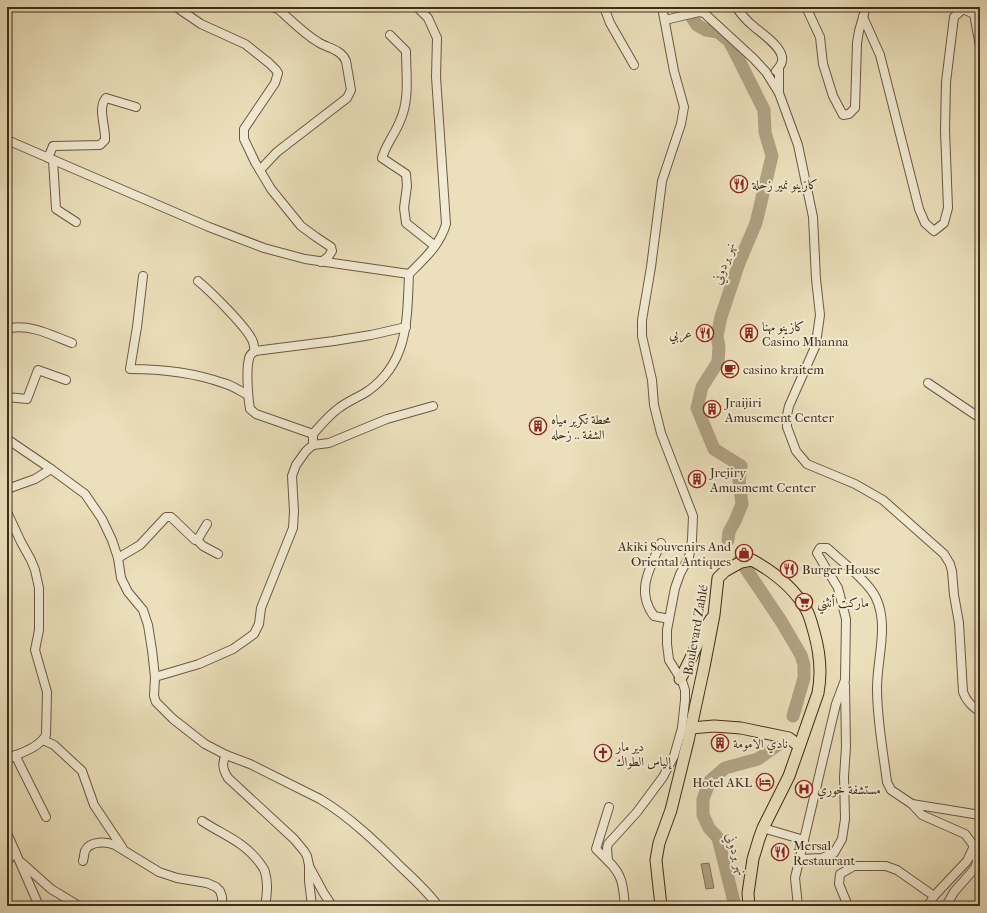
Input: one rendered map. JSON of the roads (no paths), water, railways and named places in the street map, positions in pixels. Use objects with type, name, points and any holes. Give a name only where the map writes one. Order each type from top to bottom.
[{"type":"main road","name":"Boulevard Zahlé","points":[[660,906],[656,860],[657,852],[671,810],[686,728],[714,615],[718,578],[725,571],[741,562],[752,560],[770,570],[793,593],[806,609],[819,646],[821,666],[818,693],[789,776],[763,828],[753,859],[748,893],[749,906]]},
{"type":"main road","points":[[680,679],[694,652],[701,634],[714,615]]},
{"type":"main road","points":[[686,728],[714,726],[741,728],[789,738],[799,746]]},
{"type":"street","points":[[176,7],[201,24],[245,44],[270,63],[276,70],[278,74],[275,83],[247,124],[243,134],[250,151],[271,189],[301,226],[331,247],[332,251],[328,257],[321,262]]},
{"type":"street","points":[[260,170],[277,152],[347,98],[352,90],[347,64],[344,57],[333,48],[312,39],[274,7]]},
{"type":"street","points":[[313,445],[313,434],[328,417],[340,407],[369,390],[383,377],[395,360],[401,346],[406,327],[409,274],[435,246],[443,234],[446,224],[436,77],[437,38],[428,18],[417,7]]},
{"type":"street","points":[[604,7],[610,23],[634,65]]},
{"type":"street","points":[[608,861],[608,844],[636,812],[663,777],[686,728],[685,690],[669,660],[667,644],[669,619],[675,588],[680,574],[689,557],[692,540],[693,516],[661,433],[654,405],[652,380],[642,336],[642,320],[651,267],[662,181],[681,124],[684,107],[674,71],[662,7]]},
{"type":"street","points":[[736,7],[751,24],[777,48],[783,58],[779,68],[779,93]]},
{"type":"street","points":[[806,7],[814,21],[820,37],[824,64],[833,96],[843,115],[849,114],[855,108],[857,43],[866,7]]},
{"type":"street","points":[[864,17],[880,55],[919,209],[925,222],[934,231],[944,223],[948,208],[944,130],[946,82],[954,17],[963,9],[974,14],[980,46]]},
{"type":"street","points":[[665,20],[699,11],[743,48],[766,72],[779,93],[798,146],[813,217],[816,278],[820,315],[815,347],[789,406],[787,427],[796,451],[807,464],[855,484],[883,500],[944,554],[952,571],[954,596],[959,623],[963,692],[972,707],[980,712]]},
{"type":"street","points":[[390,35],[406,51],[407,90],[405,107],[400,122],[385,147],[382,158],[406,174],[407,186],[404,208],[406,223],[435,246]]},
{"type":"street","points":[[766,72],[773,72],[779,68]]},
{"type":"street","points":[[76,222],[56,209],[50,159],[53,146],[100,145],[105,140],[106,132],[102,110],[103,102],[106,98],[136,106]]},
{"type":"street","points":[[7,140],[209,227],[257,246],[321,262],[409,274]]},
{"type":"street","points":[[143,276],[130,369],[156,369],[188,373],[224,383],[248,395]]},
{"type":"street","points":[[198,281],[210,290],[244,329],[253,342],[255,351]]},
{"type":"street","points":[[7,332],[10,328],[15,327],[38,329],[72,343]]},
{"type":"street","points":[[313,434],[256,414],[250,408],[248,395],[248,359],[251,354],[255,351],[334,341],[406,327]]},
{"type":"street","points":[[7,398],[27,400],[38,370],[66,380]]},
{"type":"street","points":[[928,383],[980,418]]},
{"type":"street","points":[[155,677],[199,664],[233,649],[254,634],[258,624],[262,603],[293,528],[294,511],[292,476],[296,465],[306,451],[313,445],[329,443],[387,419],[433,406]]},
{"type":"street","points":[[7,439],[85,494],[102,519],[112,540],[118,558],[121,578],[128,592],[143,610],[148,625],[155,677],[154,696],[156,702],[163,710],[173,720],[205,744],[226,755],[250,764],[330,805],[388,854],[431,896],[438,906]]},
{"type":"street","points":[[7,490],[35,479],[51,469]]},
{"type":"street","points":[[7,512],[35,570],[39,588],[39,630],[35,650],[47,692],[46,735],[38,745],[11,757],[46,817]]},
{"type":"street","points":[[118,558],[140,545],[166,517],[170,518],[203,546],[218,554]]},
{"type":"street","points":[[197,540],[207,524]]},
{"type":"street","points":[[661,543],[645,581],[645,594],[648,608],[654,616],[669,619]]},
{"type":"street","points":[[800,858],[822,858],[834,852],[842,840],[845,819],[844,777],[846,747],[846,619],[838,588],[817,553],[820,548],[827,548],[853,571],[876,596],[882,613],[882,634],[877,689],[878,712],[887,782],[894,792],[912,804],[922,815],[965,834],[974,846],[977,862],[976,868],[954,892],[946,906]]},
{"type":"street","points":[[798,906],[794,878],[836,704],[845,680]]},
{"type":"street","points":[[43,740],[54,745],[82,771],[94,805],[124,850]]},
{"type":"street","points":[[226,755],[223,768],[228,778],[294,839],[307,856],[312,906]]},
{"type":"street","points":[[912,804],[980,815]]},
{"type":"street","points":[[609,807],[596,849],[616,869],[621,879],[624,906]]},
{"type":"street","points":[[202,821],[218,832],[244,846],[262,865],[265,871],[265,906]]},
{"type":"street","points":[[763,828],[804,840]]},
{"type":"street","points":[[7,834],[39,906]]},
{"type":"street","points":[[83,861],[85,851],[89,847],[107,842],[124,850],[159,872],[176,878],[207,883],[216,887],[220,891],[222,897],[222,906]]},
{"type":"street","points":[[928,906],[934,896],[967,861],[974,846]]},
{"type":"street","points":[[7,862],[15,851]]},
{"type":"street","points":[[20,862],[51,889],[79,906]]},
{"type":"street","points":[[309,865],[332,906]]},
{"type":"street","points":[[848,906],[839,884],[840,874],[854,866],[880,865],[897,870],[934,896]]},
{"type":"waterway","name":"نهر بردوني","points":[[685,7],[697,25],[706,30],[718,32],[729,41],[764,110],[765,132],[772,156],[756,223],[739,263],[721,317],[717,336],[719,347],[718,362],[702,387],[697,408],[714,449],[741,466],[739,480],[742,504],[729,532],[728,540]]},
{"type":"waterway","name":"نهر بردوني","points":[[740,560],[781,621],[801,655],[804,665],[804,678],[793,716]]},
{"type":"waterway","name":"نهر بردوني","points":[[735,906],[718,838],[709,828],[703,815],[703,799],[710,781],[725,768],[758,759],[783,741]]},
{"type":"place","name":"كازينو نمير زحلة","points":[[739,184]]},
{"type":"place","name":"عربي","points":[[705,333]]},
{"type":"place","name":"كازينو مهنا Casino Mhanna","points":[[749,333]]},
{"type":"place","name":"casino kraitem","points":[[730,369]]},
{"type":"place","name":"Jraijiri Amusement Center","points":[[712,409]]},
{"type":"place","name":"محطة تكرير مياه الشفة .. زحله","points":[[538,426]]},
{"type":"place","name":"Jrejiry Amusmemt Center","points":[[697,479]]},
{"type":"place","name":"Akiki Souvenirs And Oriental Antiques","points":[[744,553]]},
{"type":"place","name":"Burger House","points":[[789,569]]},
{"type":"place","name":"ماركت أنثني","points":[[804,602]]},
{"type":"place","name":"نادي الامومة","points":[[720,743]]},
{"type":"place","name":"دير مار إلياس الطواك","points":[[603,753]]},
{"type":"place","name":"Hotel AKL","points":[[765,782]]},
{"type":"place","name":"مستشفة خوري","points":[[804,789]]},
{"type":"place","name":"Mersal Restaurant","points":[[780,852]]}]
